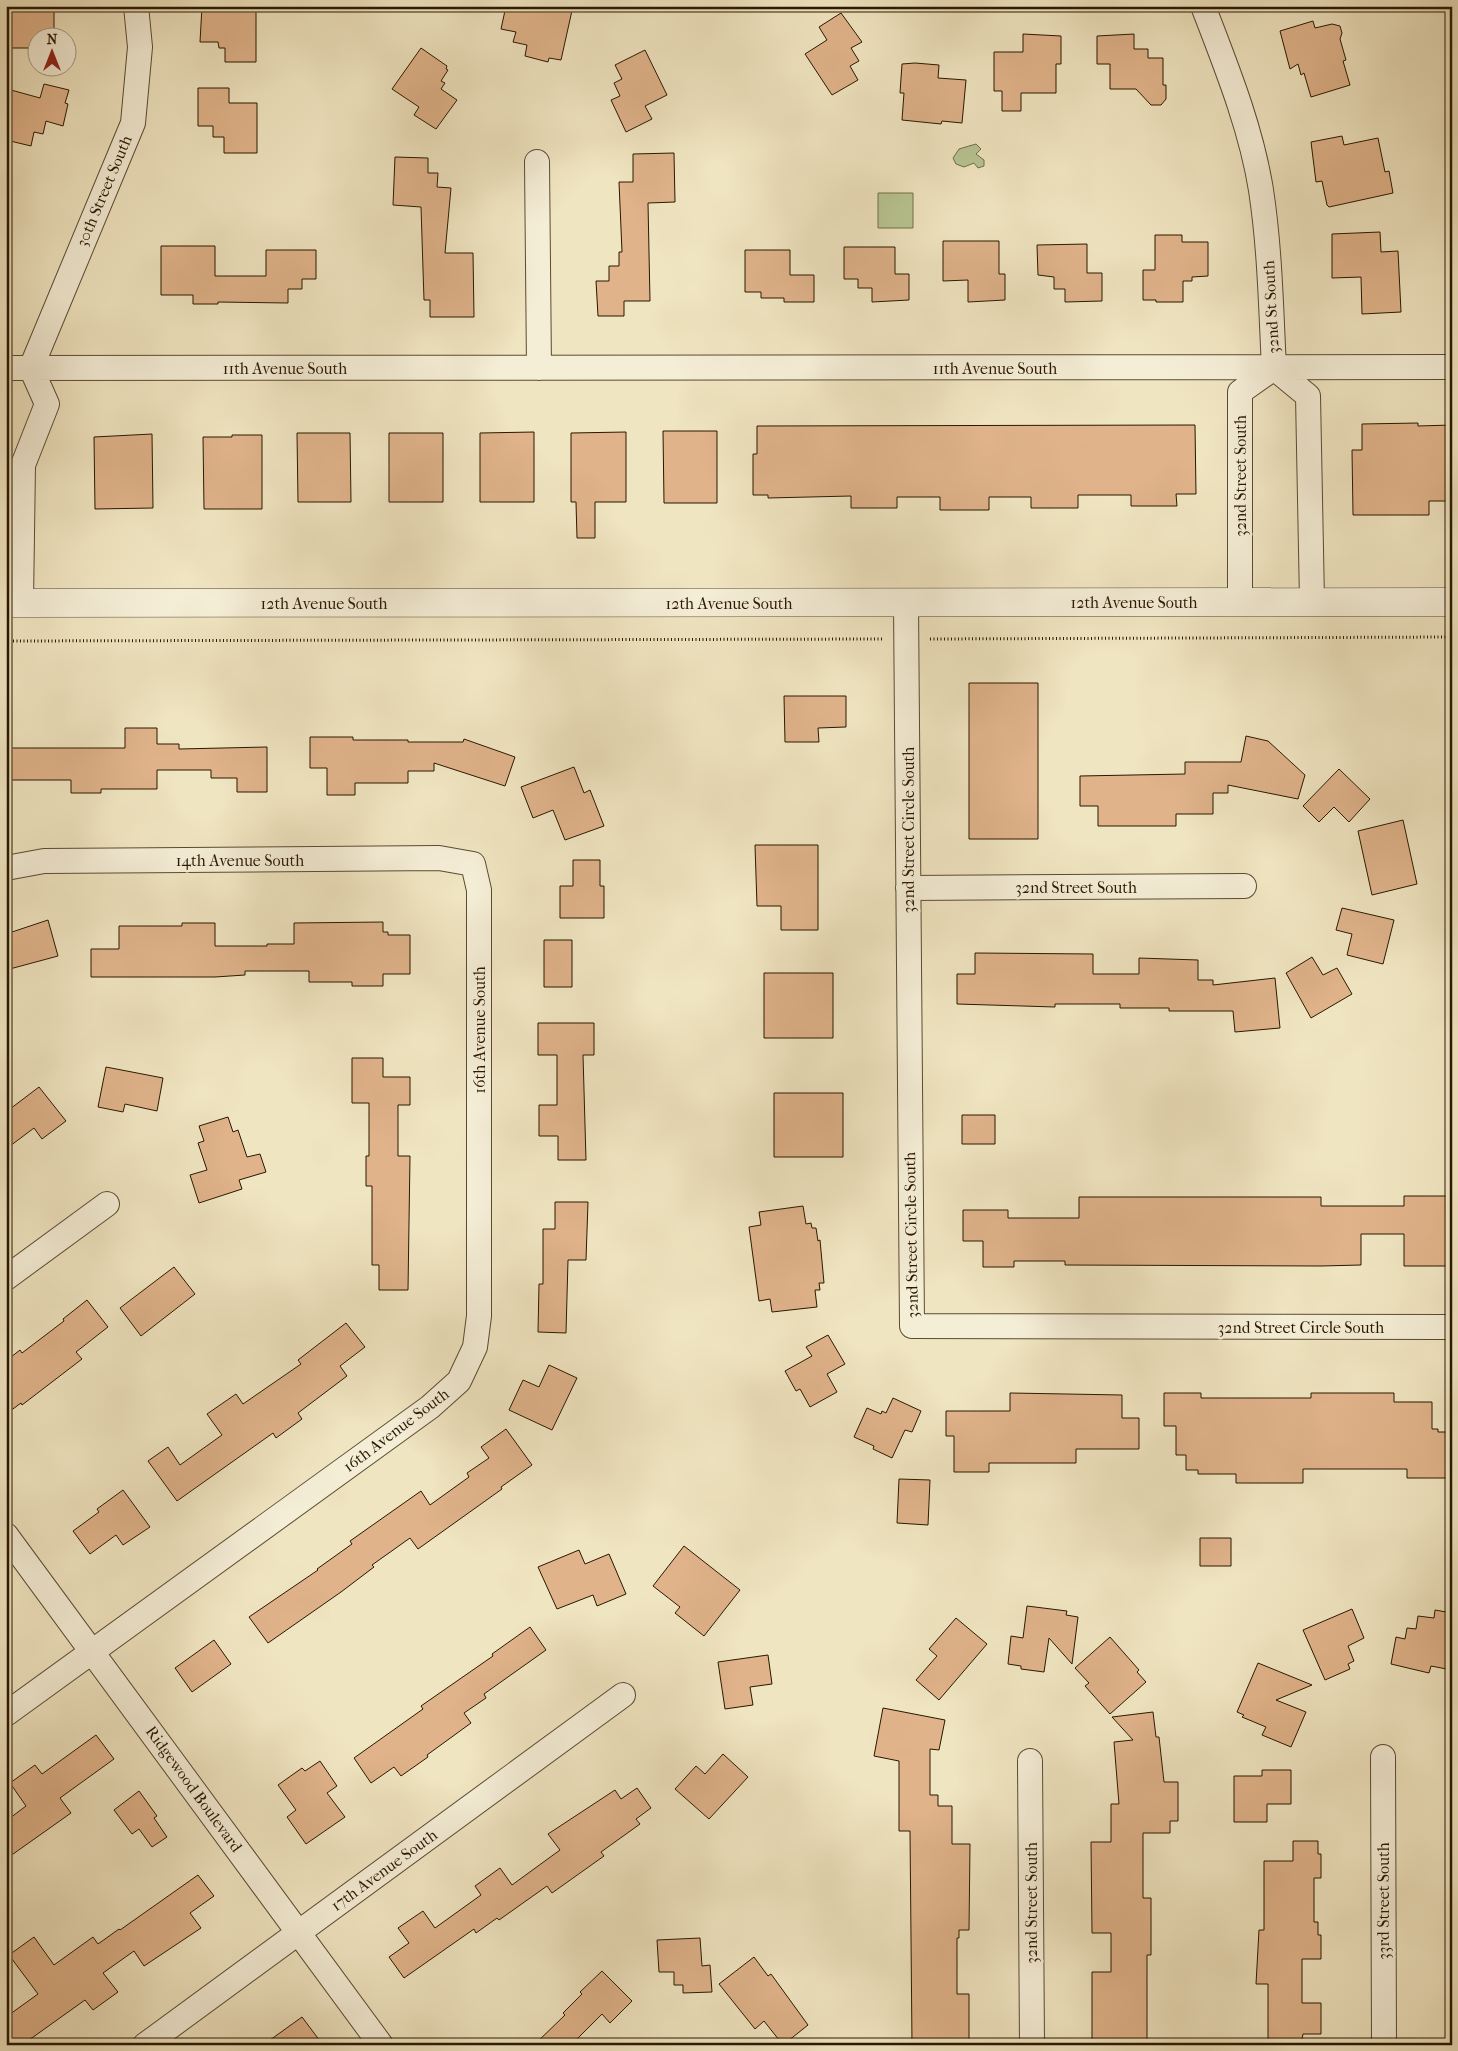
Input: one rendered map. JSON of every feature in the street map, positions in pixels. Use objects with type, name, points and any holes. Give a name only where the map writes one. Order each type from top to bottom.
[{"type":"street","name":"30th Street South","points":[[31,368],[133,123],[140,47],[136,6]]},
{"type":"street","name":"32nd St South","points":[[1204,6],[1244,117],[1261,189],[1269,266],[1274,368],[1308,396],[1312,601]]},
{"type":"street","points":[[537,162],[539,368]]},
{"type":"street","name":"11th Avenue South","points":[[31,368],[1274,368],[1452,366]]},
{"type":"street","points":[[6,368],[31,368],[47,404],[23,465],[14,603]]},
{"type":"street","name":"32nd Street South","points":[[1240,602],[1240,392],[1274,368]]},
{"type":"street","name":"12th Avenue South","points":[[14,603],[1452,602]]},
{"type":"street","name":"32nd Street Circle South","points":[[906,603],[908,639],[912,1326],[1452,1327]]},
{"type":"street","name":"14th Avenue South","points":[[6,868],[44,861],[439,858],[473,864]]},
{"type":"street","name":"16th Avenue South","points":[[6,1714],[430,1407],[459,1381],[476,1347],[479,1316],[479,890],[473,864]]},
{"type":"street","name":"32nd Street South","points":[[908,888],[1244,886]]},
{"type":"street","points":[[6,1278],[107,1204]]},
{"type":"street","name":"Ridgewood Boulevard","points":[[6,1535],[94,1652],[381,2045]]},
{"type":"street","name":"17th Avenue South","points":[[145,2045],[623,1695]]},
{"type":"street","name":"33rd Street South","points":[[1383,1757],[1384,2045]]},
{"type":"street","name":"32nd Street South","points":[[1030,1761],[1032,2045]]},
{"type":"path","points":[[6,642],[1452,637]]},
{"type":"green space","points":[[976,144],[981,149],[976,154],[984,160],[984,166],[978,168],[974,163],[964,167],[956,164],[953,158],[959,149]]},
{"type":"green space","points":[[878,193],[913,193],[913,228],[878,228]]},
{"type":"building","points":[[7,6],[54,6],[54,28],[28,28],[28,48],[6,48]]},
{"type":"building","points":[[202,6],[256,6],[256,62],[225,62],[225,48],[219,48],[218,42],[200,42]]},
{"type":"building","points":[[506,6],[573,6],[561,60],[549,58],[548,62],[525,56],[527,45],[513,42],[516,32],[501,29]]},
{"type":"building","points":[[841,13],[862,42],[851,48],[859,61],[850,66],[858,80],[832,95],[805,54],[827,40],[819,27]]},
{"type":"building","points":[[1313,21],[1315,28],[1332,24],[1340,26],[1342,33],[1340,39],[1346,60],[1343,61],[1350,85],[1311,97],[1304,73],[1301,75],[1298,64],[1290,69],[1280,31]]},
{"type":"building","points":[[1023,34],[1061,36],[1061,64],[1056,64],[1056,93],[1021,93],[1021,111],[1002,111],[1002,91],[994,91],[994,52],[1023,52]]},
{"type":"building","points":[[1134,34],[1134,49],[1148,49],[1148,58],[1163,58],[1163,85],[1166,85],[1166,99],[1161,105],[1151,105],[1136,89],[1110,89],[1110,64],[1097,64],[1097,36]]},
{"type":"building","points":[[421,48],[447,66],[446,69],[448,70],[441,81],[445,83],[441,89],[457,100],[436,129],[414,115],[419,107],[392,89]]},
{"type":"building","points":[[645,50],[667,95],[645,106],[652,119],[626,132],[611,100],[620,96],[614,83],[622,79],[615,65]]},
{"type":"building","points":[[902,64],[939,65],[938,78],[966,80],[962,123],[942,121],[941,124],[902,120],[904,93],[900,93]]},
{"type":"building","points":[[44,84],[69,90],[65,103],[68,104],[63,126],[46,121],[43,134],[34,132],[31,146],[6,140],[6,108],[11,90],[40,98]]},
{"type":"building","points":[[198,88],[229,88],[229,103],[257,103],[257,153],[224,153],[224,137],[213,137],[213,126],[198,126]]},
{"type":"building","points":[[1342,136],[1344,145],[1378,138],[1385,172],[1389,171],[1393,193],[1329,207],[1327,205],[1322,181],[1316,182],[1311,142]]},
{"type":"building","points":[[674,153],[675,202],[648,203],[650,301],[624,301],[624,316],[598,316],[596,281],[609,281],[609,266],[619,266],[619,252],[622,252],[619,182],[633,182],[633,154]]},
{"type":"building","points":[[395,157],[428,158],[428,173],[438,173],[437,187],[451,188],[445,253],[473,253],[474,317],[430,317],[430,300],[424,300],[421,207],[393,205]]},
{"type":"building","points":[[1380,232],[1381,252],[1398,251],[1401,312],[1362,314],[1361,277],[1332,278],[1332,234]]},
{"type":"building","points":[[1155,235],[1182,235],[1182,242],[1208,242],[1208,276],[1192,277],[1192,281],[1183,281],[1183,302],[1143,300],[1143,270],[1155,270]]},
{"type":"building","points":[[943,241],[999,241],[999,274],[1005,274],[1005,300],[968,302],[968,280],[943,281]]},
{"type":"building","points":[[1087,244],[1087,273],[1102,273],[1102,301],[1065,302],[1065,289],[1054,289],[1054,277],[1038,275],[1037,245]]},
{"type":"building","points":[[161,246],[215,246],[215,276],[266,276],[266,250],[316,250],[316,279],[302,279],[302,289],[288,289],[288,303],[218,302],[218,304],[193,304],[193,295],[161,295]]},
{"type":"building","points":[[844,247],[895,247],[895,274],[909,274],[909,300],[872,302],[872,288],[858,288],[858,279],[844,279]]},
{"type":"building","points":[[745,250],[790,250],[790,275],[814,275],[814,302],[784,302],[784,298],[761,298],[761,292],[745,292]]},
{"type":"building","points":[[1418,423],[1418,426],[1452,425],[1452,501],[1429,501],[1429,515],[1353,515],[1352,450],[1362,450],[1362,424]]},
{"type":"building","points":[[1195,425],[1196,494],[1176,494],[1177,506],[1131,506],[1131,495],[1078,495],[1078,508],[1031,508],[1031,497],[989,497],[989,510],[940,510],[940,497],[897,497],[897,508],[851,508],[851,496],[768,498],[768,495],[753,495],[753,454],[757,454],[757,426]]},
{"type":"building","points":[[663,431],[717,431],[717,503],[664,503]]},
{"type":"building","points":[[534,432],[534,502],[480,502],[480,433]]},
{"type":"building","points":[[626,432],[626,502],[595,502],[595,538],[577,538],[576,502],[571,502],[571,433]]},
{"type":"building","points":[[297,433],[350,433],[351,502],[298,502]]},
{"type":"building","points":[[389,433],[443,433],[443,502],[389,502]]},
{"type":"building","points":[[152,434],[153,508],[95,509],[94,437]]},
{"type":"building","points":[[232,435],[262,435],[262,509],[204,509],[203,437],[232,437]]},
{"type":"building","points":[[969,683],[1038,683],[1038,839],[969,839]]},
{"type":"building","points":[[784,696],[846,696],[846,727],[818,728],[819,742],[785,742]]},
{"type":"building","points":[[125,728],[157,728],[157,744],[179,744],[179,749],[267,747],[267,792],[237,792],[237,778],[211,778],[211,770],[157,770],[157,789],[101,789],[101,793],[71,793],[71,780],[6,780],[6,748],[125,748]]},
{"type":"building","points":[[1246,736],[1268,741],[1305,775],[1298,799],[1228,785],[1228,793],[1213,793],[1213,814],[1176,814],[1176,826],[1098,826],[1098,806],[1080,806],[1080,776],[1185,774],[1185,762],[1241,762]]},
{"type":"building","points":[[310,737],[353,737],[353,740],[408,740],[408,742],[463,742],[464,739],[515,757],[505,786],[434,763],[434,771],[408,771],[408,783],[355,783],[355,795],[327,795],[327,768],[310,768]]},
{"type":"building","points":[[574,767],[584,793],[590,790],[604,826],[565,840],[553,810],[533,818],[521,787]]},
{"type":"building","points":[[1339,769],[1370,799],[1349,822],[1334,807],[1319,822],[1303,806]]},
{"type":"building","points":[[1403,820],[1417,884],[1372,895],[1358,831]]},
{"type":"building","points":[[755,845],[818,845],[818,930],[781,930],[781,906],[757,906]]},
{"type":"building","points":[[573,860],[600,860],[600,886],[604,886],[604,918],[560,918],[560,886],[573,886]]},
{"type":"building","points":[[1342,908],[1394,920],[1383,964],[1347,955],[1352,934],[1336,930]]},
{"type":"building","points":[[48,920],[58,956],[6,970],[6,934]]},
{"type":"building","points":[[383,922],[383,932],[388,932],[388,935],[410,935],[410,974],[383,974],[383,986],[352,986],[352,982],[309,982],[309,971],[245,971],[245,975],[215,977],[91,977],[91,949],[119,949],[119,926],[182,926],[182,923],[215,923],[215,946],[267,946],[267,944],[294,944],[294,923]]},
{"type":"building","points":[[544,940],[572,940],[572,987],[544,987]]},
{"type":"building","points":[[975,953],[1093,954],[1093,974],[1139,974],[1139,958],[1198,960],[1198,980],[1213,980],[1213,985],[1275,978],[1280,1028],[1235,1032],[1233,1011],[1169,1011],[1169,1008],[1120,1008],[1120,1004],[1055,1004],[1055,1007],[957,1004],[957,974],[975,974]]},
{"type":"building","points":[[1312,957],[1323,975],[1337,968],[1352,994],[1311,1018],[1286,973]]},
{"type":"building","points":[[764,973],[833,973],[833,1038],[764,1038]]},
{"type":"building","points":[[538,1023],[594,1023],[594,1055],[583,1055],[586,1160],[558,1160],[558,1136],[539,1136],[539,1105],[557,1105],[557,1055],[538,1055]]},
{"type":"building","points":[[352,1058],[383,1058],[383,1077],[410,1077],[410,1105],[398,1105],[398,1156],[410,1156],[408,1290],[379,1290],[379,1265],[372,1265],[372,1186],[366,1186],[366,1156],[369,1156],[369,1103],[352,1103]]},
{"type":"building","points":[[106,1067],[163,1078],[157,1111],[125,1104],[123,1112],[98,1107]]},
{"type":"building","points":[[39,1087],[66,1121],[42,1139],[34,1128],[6,1149],[6,1112]]},
{"type":"building","points":[[774,1093],[843,1093],[843,1157],[774,1157]]},
{"type":"building","points":[[962,1115],[995,1115],[995,1144],[962,1144]]},
{"type":"building","points":[[228,1117],[233,1132],[238,1130],[247,1157],[260,1154],[266,1172],[239,1180],[242,1189],[199,1203],[190,1175],[207,1170],[198,1143],[204,1141],[199,1126]]},
{"type":"building","points":[[1404,1196],[1452,1196],[1452,1266],[1404,1266],[1404,1234],[1361,1234],[1361,1265],[1321,1266],[1065,1265],[1065,1261],[1014,1261],[1014,1267],[983,1267],[983,1241],[963,1241],[963,1210],[1008,1210],[1008,1218],[1079,1218],[1079,1197],[1321,1197],[1321,1206],[1404,1206]]},
{"type":"building","points":[[555,1202],[588,1202],[586,1260],[568,1260],[566,1333],[538,1332],[539,1284],[543,1284],[543,1229],[555,1229]]},
{"type":"building","points":[[803,1206],[806,1224],[811,1223],[812,1228],[816,1228],[818,1241],[820,1240],[824,1283],[819,1283],[820,1290],[815,1290],[817,1307],[772,1312],[770,1299],[759,1301],[749,1227],[761,1225],[759,1212]]},
{"type":"building","points":[[174,1267],[195,1294],[141,1336],[120,1308]]},
{"type":"building","points":[[87,1300],[108,1327],[76,1352],[82,1359],[22,1405],[21,1403],[6,1414],[6,1361],[20,1350],[22,1353],[64,1321],[63,1319]]},
{"type":"building","points":[[346,1323],[365,1347],[340,1366],[347,1376],[298,1413],[302,1419],[276,1438],[273,1433],[177,1501],[148,1461],[168,1447],[180,1465],[222,1435],[207,1414],[236,1394],[243,1404],[301,1364],[298,1360]]},
{"type":"building","points":[[828,1335],[845,1364],[827,1374],[837,1392],[810,1407],[800,1389],[796,1391],[785,1371],[812,1356],[806,1347]]},
{"type":"building","points":[[549,1365],[577,1378],[552,1430],[509,1410],[523,1380],[539,1387]]},
{"type":"building","points":[[1010,1393],[1122,1395],[1122,1418],[1139,1418],[1139,1449],[1076,1449],[1076,1463],[989,1463],[989,1472],[954,1472],[954,1436],[946,1436],[946,1411],[1010,1411]]},
{"type":"building","points":[[1164,1393],[1201,1393],[1201,1398],[1311,1398],[1311,1393],[1394,1393],[1394,1402],[1432,1402],[1432,1429],[1438,1429],[1438,1432],[1452,1432],[1452,1478],[1407,1478],[1407,1469],[1303,1469],[1303,1483],[1236,1483],[1236,1474],[1198,1474],[1198,1470],[1186,1470],[1186,1455],[1176,1455],[1176,1426],[1164,1426]]},
{"type":"building","points":[[893,1398],[921,1411],[912,1432],[905,1430],[892,1458],[873,1449],[874,1446],[854,1437],[867,1408],[881,1414],[882,1411],[886,1413]]},
{"type":"building","points":[[506,1429],[532,1465],[501,1487],[502,1489],[418,1549],[410,1538],[372,1565],[374,1567],[341,1592],[268,1643],[249,1617],[318,1570],[352,1544],[350,1541],[421,1491],[430,1505],[469,1477],[467,1473],[489,1458],[481,1447]]},
{"type":"building","points":[[899,1479],[930,1480],[928,1525],[897,1523]]},
{"type":"building","points":[[123,1490],[150,1527],[123,1545],[116,1535],[90,1554],[73,1531],[99,1512],[97,1509]]},
{"type":"building","points":[[1200,1538],[1231,1538],[1231,1566],[1200,1566]]},
{"type":"building","points":[[684,1546],[740,1590],[704,1636],[675,1613],[680,1607],[653,1586]]},
{"type":"building","points":[[579,1550],[585,1564],[609,1554],[626,1594],[597,1606],[593,1595],[557,1609],[538,1567]]},
{"type":"building","points":[[1027,1606],[1067,1611],[1066,1615],[1078,1617],[1072,1664],[1049,1638],[1044,1672],[1021,1669],[1021,1666],[1008,1664],[1011,1636],[1023,1638]]},
{"type":"building","points":[[1352,1609],[1364,1638],[1348,1646],[1354,1661],[1348,1664],[1350,1669],[1325,1680],[1303,1630]]},
{"type":"building","points":[[1435,1610],[1452,1613],[1452,1670],[1431,1666],[1429,1673],[1391,1664],[1396,1637],[1405,1639],[1407,1628],[1416,1629],[1418,1616],[1434,1618]]},
{"type":"building","points":[[956,1618],[987,1644],[939,1700],[916,1680],[937,1656],[929,1649]]},
{"type":"building","points":[[530,1627],[546,1650],[484,1694],[486,1698],[464,1713],[471,1723],[427,1755],[428,1757],[401,1776],[394,1767],[371,1783],[354,1758],[423,1709],[421,1706],[493,1656],[492,1654]]},
{"type":"building","points":[[1110,1637],[1139,1670],[1137,1672],[1146,1682],[1110,1714],[1085,1686],[1089,1683],[1075,1668]]},
{"type":"building","points":[[214,1640],[231,1664],[192,1692],[175,1668]]},
{"type":"building","points":[[768,1655],[772,1684],[750,1687],[753,1705],[725,1709],[718,1662]]},
{"type":"building","points":[[1258,1663],[1312,1685],[1276,1700],[1306,1712],[1291,1747],[1262,1735],[1266,1727],[1242,1717],[1244,1715],[1237,1712]]},
{"type":"building","points":[[883,1708],[945,1720],[939,1750],[930,1749],[930,1795],[938,1795],[938,1806],[952,1806],[952,1844],[970,1844],[969,1930],[959,1930],[959,1938],[957,1938],[957,1994],[969,1994],[969,2045],[912,2045],[910,1831],[899,1831],[899,1761],[874,1756]]},
{"type":"building","points":[[1153,1712],[1156,1737],[1159,1737],[1164,1782],[1178,1782],[1178,1821],[1170,1821],[1170,1833],[1143,1833],[1143,1898],[1151,1898],[1151,1955],[1147,1955],[1147,2044],[1092,2045],[1092,1972],[1111,1972],[1111,1933],[1092,1933],[1091,1842],[1111,1842],[1111,1804],[1119,1804],[1114,1742],[1133,1740],[1112,1717]]},
{"type":"building","points":[[96,1735],[114,1759],[60,1798],[71,1813],[6,1859],[6,1821],[26,1806],[10,1783],[35,1765],[42,1774]]},
{"type":"building","points":[[723,1754],[748,1777],[709,1819],[675,1789],[696,1766],[705,1774]]},
{"type":"building","points":[[320,1761],[337,1786],[327,1793],[345,1817],[306,1844],[287,1817],[296,1810],[278,1785],[302,1768],[305,1771]]},
{"type":"building","points":[[1262,1770],[1291,1770],[1291,1804],[1267,1804],[1267,1822],[1234,1822],[1234,1776],[1262,1776]]},
{"type":"building","points":[[637,1788],[651,1808],[636,1819],[640,1824],[601,1852],[604,1856],[552,1893],[547,1886],[499,1920],[497,1918],[476,1933],[474,1929],[404,1978],[389,1957],[409,1943],[398,1928],[423,1911],[435,1928],[481,1895],[475,1886],[500,1868],[512,1885],[560,1850],[548,1834],[615,1790],[621,1799]]},
{"type":"building","points":[[139,1791],[157,1816],[154,1818],[167,1837],[152,1847],[139,1829],[132,1834],[114,1810]]},
{"type":"building","points":[[1293,1841],[1318,1841],[1318,1854],[1321,1854],[1321,1878],[1314,1878],[1314,1922],[1318,1922],[1318,1935],[1321,1935],[1321,1959],[1302,1959],[1302,2003],[1321,2003],[1321,2034],[1303,2034],[1301,2045],[1268,2045],[1268,1984],[1256,1984],[1259,1930],[1264,1930],[1264,1861],[1293,1861]]},
{"type":"building","points":[[198,1875],[214,1896],[190,1913],[201,1928],[144,1966],[134,1951],[103,1973],[118,1992],[93,2010],[85,2000],[22,2045],[6,2045],[6,2017],[38,1994],[9,1955],[34,1937],[54,1965],[93,1937],[98,1944]]},
{"type":"building","points":[[700,1938],[702,1966],[710,1965],[712,1992],[683,1993],[683,1985],[674,1985],[674,1972],[659,1972],[657,1940]]},
{"type":"building","points":[[754,1957],[768,1976],[771,1974],[808,2025],[783,2045],[764,2021],[755,2029],[719,1984]]},
{"type":"building","points":[[602,1971],[632,2001],[610,2023],[602,2014],[571,2045],[534,2045],[565,2015],[563,2013],[582,1994],[580,1992]]},
{"type":"building","points":[[302,2017],[323,2045],[263,2045]]}]
